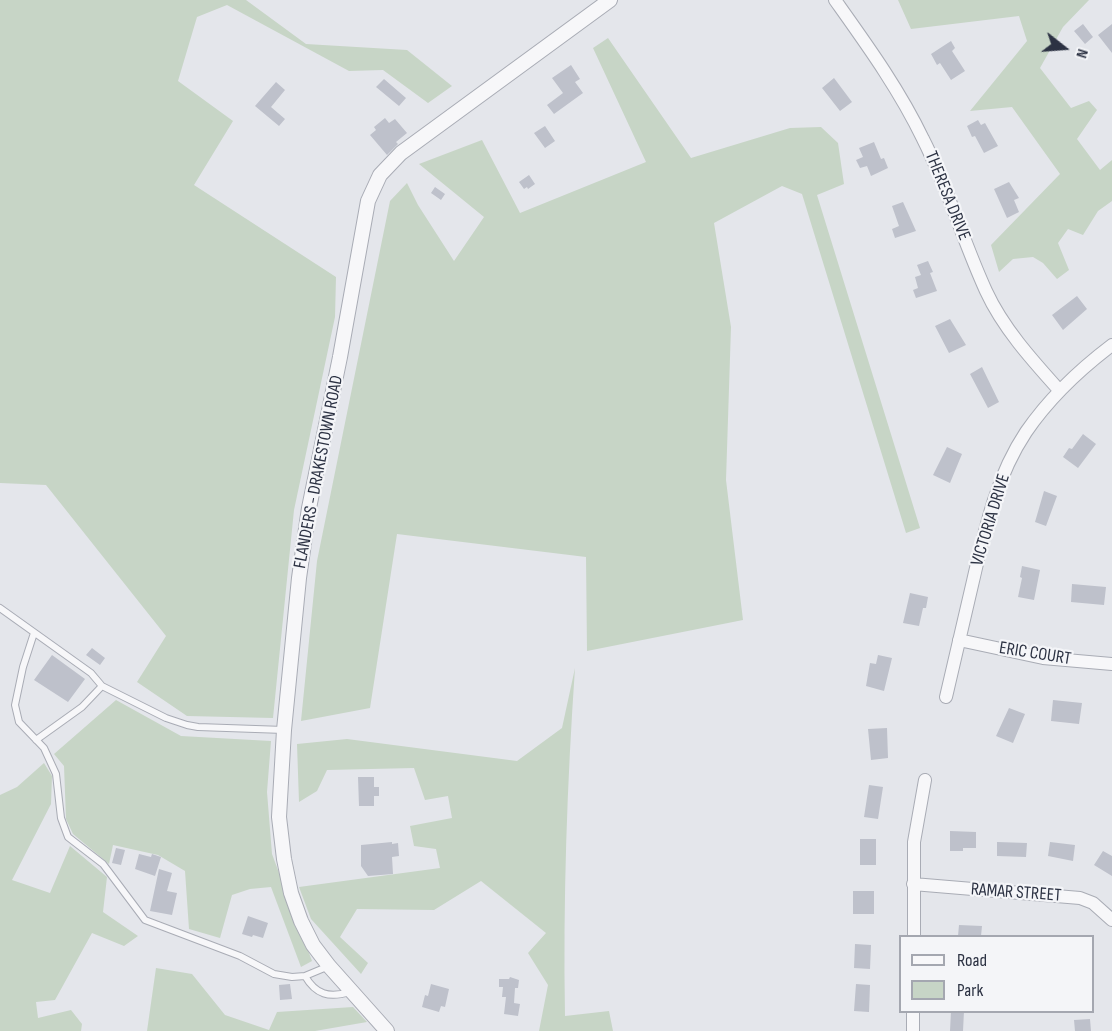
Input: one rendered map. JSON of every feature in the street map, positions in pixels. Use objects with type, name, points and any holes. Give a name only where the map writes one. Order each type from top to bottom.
[{"type":"street","name":"FLANDERS - DRAKESTOWN ROAD","points":[[387,1031],[351,992],[313,945],[291,893],[279,817],[284,730],[304,538],[365,215],[373,187],[388,165],[610,0]]},
{"type":"street","name":"THERESA DRIVE","points":[[834,0],[899,93],[923,138],[987,292],[999,314],[1012,335],[1059,390]]},
{"type":"street","name":"VICTORIA DRIVE","points":[[946,697],[988,518],[1002,478],[1026,434],[1059,390],[1112,345]]},
{"type":"street","name":"ERIC COURT","points":[[959,640],[1043,658],[1112,664]]},
{"type":"street","points":[[914,935],[914,842],[925,780]]},
{"type":"street","name":"RAMAR STREET","points":[[913,885],[1080,898],[1094,903],[1112,920]]},
{"type":"street","points":[[913,1013],[913,1031]]},
{"type":"lane","points":[[0,608],[91,673],[102,686],[166,718],[187,725],[284,730]]},
{"type":"lane","points":[[34,633],[22,667],[15,705],[19,722],[44,748],[56,774],[61,818],[68,837],[103,864],[145,920],[240,956],[274,974],[292,977],[305,976],[329,966]]},
{"type":"lane","points":[[36,741],[82,707],[102,686]]},
{"type":"lane","points":[[305,976],[312,987],[320,992],[338,995],[351,992]]},
{"type":"green space","points":[[0,0],[246,0],[306,44],[407,50],[452,86],[428,103],[383,70],[349,71],[227,5],[197,17],[178,81],[233,121],[194,185],[336,277],[335,317],[294,510],[273,718],[187,716],[137,682],[166,636],[46,485],[0,483]]},
{"type":"green space","points":[[898,0],[1089,0],[1063,27],[1040,68],[1071,108],[1089,101],[1097,110],[1077,139],[1100,170],[1112,160],[1112,201],[1098,211],[1083,235],[1068,229],[1058,243],[1069,270],[1057,279],[1043,263],[1033,257],[1013,259],[999,272],[991,245],[1060,174],[1012,107],[970,111],[1027,41],[1019,16],[911,29]]},
{"type":"green space","points":[[608,38],[691,158],[790,128],[821,127],[838,143],[844,184],[817,195],[920,528],[906,533],[802,194],[782,186],[714,223],[731,327],[726,480],[743,620],[587,651],[586,557],[397,534],[370,708],[301,721],[317,561],[390,201],[407,183],[418,205],[454,261],[484,217],[419,164],[482,140],[520,213],[646,162],[593,48]]},
{"type":"green space","points":[[575,668],[566,842],[565,1016],[609,1011],[613,1031],[539,1031],[548,985],[528,953],[546,933],[481,881],[434,910],[357,909],[340,937],[368,963],[361,974],[311,919],[299,887],[440,868],[436,849],[414,846],[410,826],[452,818],[448,796],[425,800],[414,768],[327,770],[317,791],[299,802],[297,744],[347,739],[517,761],[562,728]]},
{"type":"green space","points":[[116,700],[181,736],[271,741],[267,792],[272,854],[312,961],[301,967],[271,887],[250,889],[232,895],[220,938],[189,929],[185,871],[158,855],[113,845],[109,864],[73,834],[66,819],[64,766],[54,754]]},
{"type":"green space","points":[[44,763],[52,776],[51,804],[12,880],[50,893],[70,846],[107,877],[103,912],[138,936],[124,946],[92,933],[55,1000],[36,1002],[38,1018],[71,1010],[82,1024],[81,1031],[0,1031],[0,795],[17,787]]},
{"type":"green space","points":[[156,968],[192,974],[225,1015],[269,1030],[277,1012],[353,1007],[367,1022],[315,1031],[147,1031]]},
{"type":"building","points":[[1083,24],[1093,37],[1085,44],[1074,31]]},
{"type":"building","points":[[1112,24],[1112,53],[1098,35]]},
{"type":"building","points":[[951,41],[955,48],[952,51],[965,71],[951,80],[940,63],[937,65],[931,54]]},
{"type":"building","points":[[571,65],[580,79],[575,82],[583,93],[554,114],[547,105],[563,93],[552,78]]},
{"type":"building","points":[[834,78],[852,102],[840,111],[822,88]]},
{"type":"building","points":[[384,79],[406,98],[399,106],[376,87]]},
{"type":"building","points":[[276,82],[285,90],[271,107],[285,119],[279,126],[255,106]]},
{"type":"building","points":[[385,118],[389,123],[395,119],[407,133],[396,142],[398,144],[387,155],[370,135],[376,130],[374,127]]},
{"type":"building","points":[[978,120],[981,125],[985,123],[998,146],[984,153],[967,126]]},
{"type":"building","points":[[545,126],[555,141],[545,148],[534,133]]},
{"type":"building","points":[[874,142],[881,159],[884,158],[888,168],[871,176],[867,166],[860,168],[856,160],[863,157],[859,148]]},
{"type":"building","points":[[529,175],[535,184],[524,189],[519,182]]},
{"type":"building","points":[[1009,182],[1019,198],[1014,200],[1019,212],[1007,218],[994,189]]},
{"type":"building","points":[[435,187],[445,194],[441,200],[431,193]]},
{"type":"building","points":[[903,202],[916,231],[895,238],[892,229],[899,226],[892,206]]},
{"type":"building","points":[[928,261],[937,291],[916,298],[913,290],[918,288],[915,277],[921,275],[917,265]]},
{"type":"building","points":[[1077,296],[1087,309],[1063,330],[1052,315]]},
{"type":"building","points":[[950,319],[966,345],[949,353],[935,326]]},
{"type":"building","points":[[982,367],[999,402],[988,408],[970,374]]},
{"type":"building","points":[[1083,434],[1096,444],[1078,468],[1063,457]]},
{"type":"building","points":[[947,447],[962,454],[950,483],[933,475]]},
{"type":"building","points":[[1044,491],[1057,496],[1046,526],[1035,522]]},
{"type":"building","points":[[1022,566],[1040,570],[1034,600],[1018,597]]},
{"type":"building","points":[[1072,584],[1106,587],[1104,605],[1071,602]]},
{"type":"building","points":[[910,593],[928,597],[919,626],[903,623]]},
{"type":"building","points":[[92,648],[105,658],[100,665],[86,655]]},
{"type":"building","points":[[52,655],[85,679],[68,702],[34,680]]},
{"type":"building","points":[[878,655],[892,658],[884,691],[866,686],[870,663],[876,664]]},
{"type":"building","points":[[1053,700],[1082,703],[1079,724],[1051,721]]},
{"type":"building","points":[[1009,708],[1025,714],[1013,743],[996,736]]},
{"type":"building","points":[[887,728],[888,758],[871,760],[868,729]]},
{"type":"building","points":[[358,777],[374,777],[374,787],[379,787],[379,796],[374,796],[374,806],[359,806]]},
{"type":"building","points":[[869,785],[883,787],[878,819],[864,817]]},
{"type":"building","points":[[950,831],[976,832],[976,848],[950,851]]},
{"type":"building","points":[[860,839],[876,839],[876,865],[860,865]]},
{"type":"building","points":[[392,842],[392,844],[398,843],[399,856],[392,857],[393,874],[368,876],[361,866],[361,845]]},
{"type":"building","points":[[997,842],[1027,843],[1026,857],[997,856]]},
{"type":"building","points":[[1050,842],[1075,845],[1073,861],[1048,856]]},
{"type":"building","points":[[116,848],[125,850],[121,865],[112,863]]},
{"type":"building","points":[[1103,851],[1112,856],[1112,876],[1094,865]]},
{"type":"building","points":[[139,854],[161,857],[155,876],[135,869]]},
{"type":"building","points":[[159,869],[172,873],[167,891],[177,893],[172,915],[150,911]]},
{"type":"building","points":[[853,891],[874,891],[874,914],[853,914]]},
{"type":"building","points":[[248,916],[268,923],[263,938],[242,934]]},
{"type":"building","points":[[959,925],[982,926],[981,935],[958,935]]},
{"type":"building","points":[[855,944],[871,945],[870,969],[854,968]]},
{"type":"building","points":[[510,977],[519,980],[518,988],[515,988],[514,1003],[520,1004],[518,1016],[504,1014],[506,997],[502,997],[503,987],[499,987],[499,979]]},
{"type":"building","points":[[290,984],[292,999],[280,1000],[279,985]]},
{"type":"building","points":[[431,984],[449,989],[445,1007],[441,1006],[439,1012],[422,1007]]},
{"type":"building","points":[[856,984],[870,985],[869,1012],[854,1011]]},
{"type":"building","points":[[951,1013],[964,1013],[963,1031],[950,1031]]},
{"type":"building","points":[[1090,1019],[1091,1031],[1075,1031],[1074,1020]]}]
